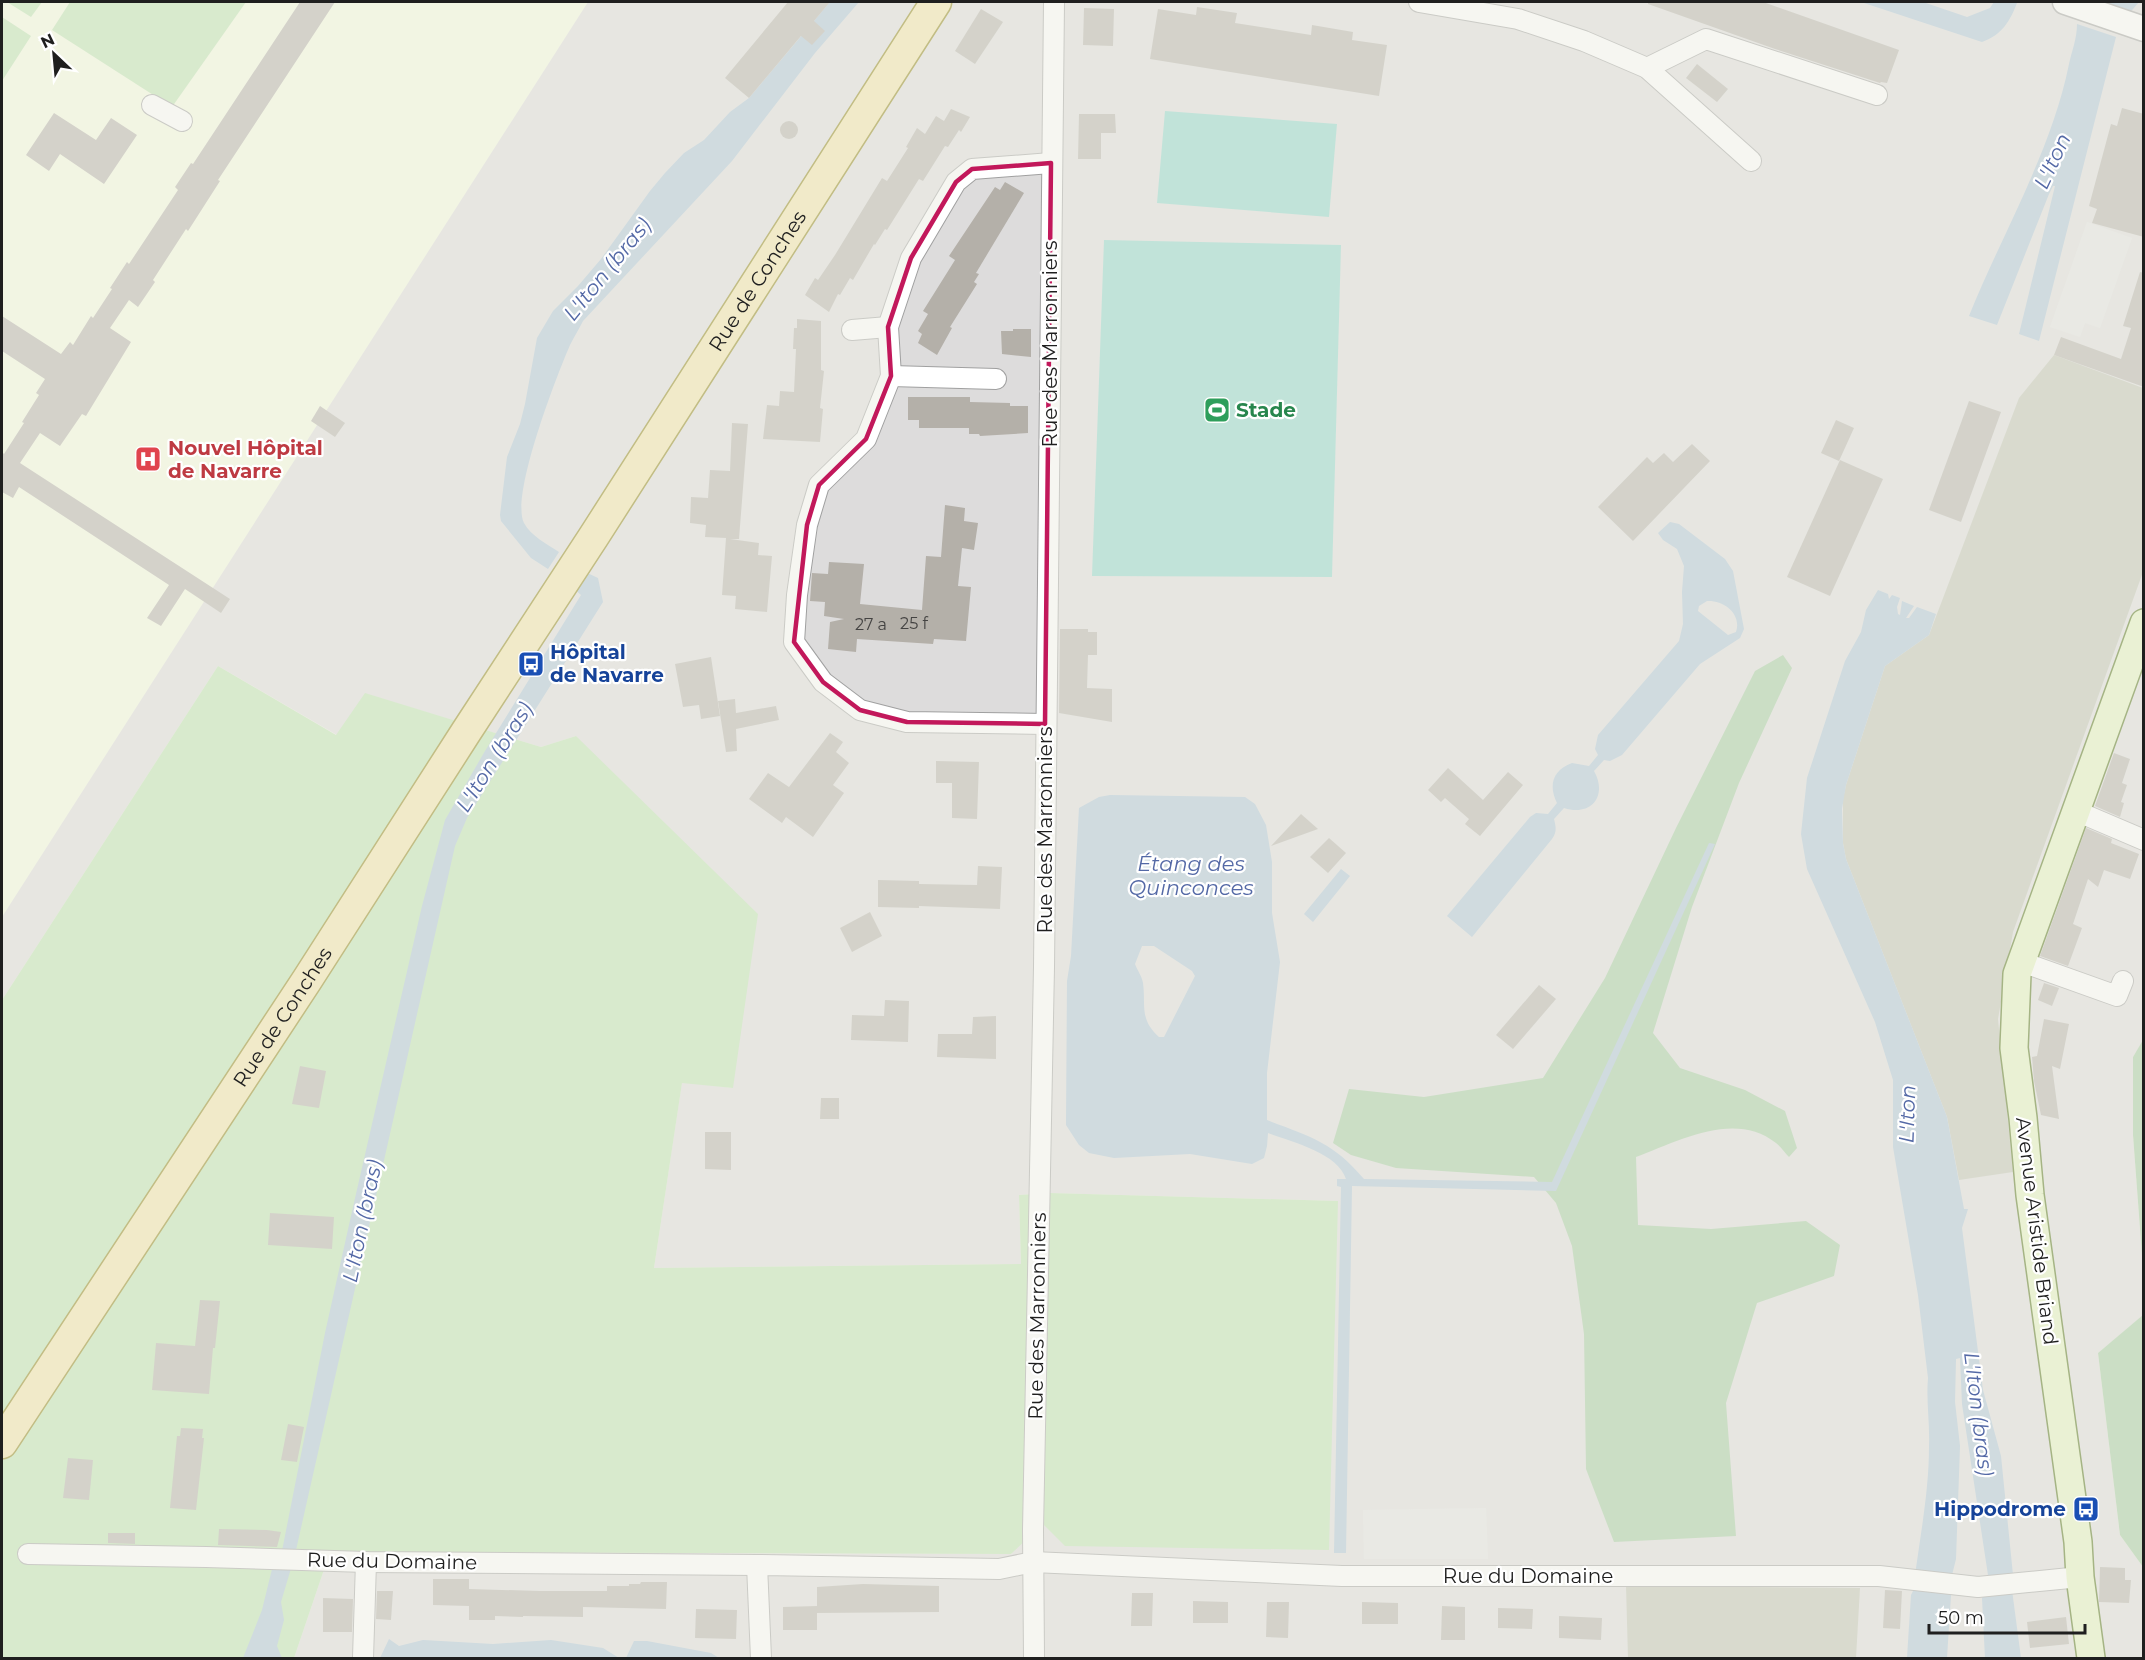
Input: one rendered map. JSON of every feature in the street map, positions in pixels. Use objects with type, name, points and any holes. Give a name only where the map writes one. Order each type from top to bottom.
[{"type":"main road","name":"Rue de Conches","points":[[2,1443],[307,980],[580,559],[936,2]]},
{"type":"main road","name":"Avenue Aristide Briand","points":[[2091,1659],[2080,1577],[2078,1542],[2030,1195],[2014,1048],[2017,974],[2144,623]]},
{"type":"street","name":"Rue des Marronniers","points":[[1034,1659],[1033,1562],[1044,978],[1054,2]]},
{"type":"street","points":[[1419,2],[1521,10],[1584,41],[1647,68],[1751,160]]},
{"type":"street","points":[[2071,4],[2135,26]]},
{"type":"street","points":[[1647,68],[1706,39],[1877,95]]},
{"type":"street","points":[[152,105],[182,121]]},
{"type":"street","points":[[1045,724],[907,722],[860,710],[823,682],[794,642],[797,595],[807,525],[819,485],[866,440],[891,375],[888,327],[911,258],[956,182],[972,169],[1051,163]]},
{"type":"street","points":[[852,330],[888,327]]},
{"type":"street","points":[[891,375],[996,379]]},
{"type":"street","points":[[2076,811],[2144,840]]},
{"type":"street","points":[[2022,962],[2117,996],[2123,981]]},
{"type":"street","name":"Rue du Domaine","points":[[28,1554],[366,1562],[999,1569],[1033,1562],[1342,1576],[1879,1576],[1968,1586],[2023,1584],[2080,1577]]},
{"type":"street","points":[[363,1659],[366,1562]]},
{"type":"street","points":[[757,1565],[760,1659]]},
{"type":"highlighted area","points":[[1051,163],[1045,724],[907,722],[860,710],[823,682],[794,642],[807,525],[819,485],[866,439],[891,376],[888,327],[911,258],[956,182],[972,169]]},
{"type":"shaded area","points":[[2,2],[2143,2],[2144,1040],[2133,1057],[2133,1135],[2143,1269],[2144,1315],[2098,1353],[2120,1535],[2143,1567],[2143,1658],[294,1658],[330,1552],[1011,1554],[1338,1201],[1050,1193],[1019,1195],[1021,1264],[654,1268],[682,1082],[733,1088],[576,736],[541,747],[366,694],[337,735],[218,666],[2,1000]]},
{"type":"shaded area","name":"Nouvel Hôpital de Navarre","points":[[2,2],[588,2],[2,917]]},
{"type":"shaded area","points":[[1165,111],[1337,124],[1329,217],[1157,203]]},
{"type":"shaded area","points":[[2087,222],[2132,238],[2100,328],[2085,323],[2080,337],[2050,327]]},
{"type":"shaded area","name":"Stade","points":[[1104,240],[1341,245],[1332,577],[1092,576]]},
{"type":"shaded area","points":[[2054,355],[2143,388],[2143,572],[2013,932],[1998,1019],[2013,1172],[1959,1180],[1947,1117],[1846,859],[1843,843],[1843,799],[1885,666],[1929,635],[2019,398]]},
{"type":"shaded area","points":[[1486,1508],[1488,1559],[1364,1559],[1363,1510]]},
{"type":"shaded area","points":[[1626,1586],[1860,1588],[1856,1658],[1628,1658]]},
{"type":"green space","points":[[7,2],[42,2],[31,17]]},
{"type":"green space","points":[[70,2],[246,2],[172,107],[52,30]]},
{"type":"green space","points":[[2,17],[31,36],[2,81]]},
{"type":"green space","points":[[1783,655],[1792,668],[1739,783],[1692,907],[1653,1033],[1680,1068],[1745,1090],[1785,1111],[1797,1148],[1789,1157],[1776,1143],[1760,1133],[1743,1129],[1725,1129],[1688,1137],[1636,1157],[1638,1225],[1711,1229],[1806,1221],[1840,1245],[1834,1276],[1757,1303],[1726,1403],[1736,1536],[1614,1542],[1586,1469],[1584,1334],[1572,1246],[1556,1203],[1534,1177],[1396,1168],[1351,1155],[1333,1143],[1349,1089],[1424,1097],[1543,1078],[1605,978],[1676,828],[1755,671]]},
{"type":"green space","points":[[218,666],[336,735],[365,693],[541,747],[576,736],[758,914],[733,1088],[682,1083],[654,1268],[1021,1264],[1019,1195],[1050,1193],[1338,1201],[1329,1550],[1065,1546],[1043,1524],[1011,1554],[330,1552],[294,1658],[2,1658],[2,1000]]},
{"type":"green space","points":[[2143,1040],[2143,1269],[2133,1135],[2133,1057]]},
{"type":"green space","points":[[2143,1315],[2143,1567],[2120,1535],[2098,1353]]},
{"type":"water","name":"L'Iton (bras)","points":[[830,2],[859,2],[815,53],[732,161],[583,321],[570,345],[537,435],[523,488],[521,509],[524,523],[535,536],[559,552],[548,569],[531,558],[501,521],[500,515],[507,457],[520,424],[537,338],[553,311],[601,259],[665,173],[684,153],[704,140],[730,112],[749,98]]},
{"type":"water","points":[[1861,2],[1923,2],[1967,17],[1990,8],[1994,2],[2017,3],[2004,27],[1982,42]]},
{"type":"water","points":[[2089,2],[2139,2],[2127,16]]},
{"type":"water","name":"L'Iton","points":[[2077,24],[2116,37],[2039,341],[2019,334],[2055,186],[2049,194],[1997,325],[1969,316],[2051,128],[2075,40]]},
{"type":"water","points":[[1670,522],[1679,524],[1725,559],[1733,571],[1744,629],[1740,638],[1700,664],[1622,755],[1610,761],[1604,760],[1594,771],[1599,789],[1594,802],[1582,810],[1564,808],[1554,819],[1556,829],[1552,839],[1472,937],[1447,916],[1530,817],[1536,813],[1548,814],[1557,803],[1553,784],[1560,770],[1572,763],[1589,766],[1598,755],[1595,749],[1598,735],[1679,641],[1683,624],[1684,566],[1677,549],[1663,540],[1658,533]],"holes":[[[1707,601],[1713,601],[1730,609],[1734,614],[1736,632],[1728,635],[1698,611],[1699,606]]]},
{"type":"water","name":"L'Iton (bras)","points":[[583,571],[598,578],[603,602],[467,818],[455,846],[296,1550],[282,1551],[325,1333],[353,1207],[422,906],[445,820],[581,595],[573,588]]},
{"type":"water","points":[[1878,590],[1888,594],[1889,599],[1892,595],[1900,598],[1897,607],[1900,615],[1902,601],[1914,606],[1906,618],[1909,618],[1917,607],[1936,614],[1929,635],[1885,666],[1846,785],[1842,809],[1843,843],[1846,859],[1947,1117],[1964,1209],[1968,1209],[1962,1228],[1983,1390],[2001,1456],[2013,1575],[1988,1575],[1962,1404],[1960,1358],[1956,1359],[1955,1402],[1960,1446],[1956,1559],[1952,1575],[1915,1575],[1928,1479],[1928,1378],[1918,1295],[1893,1147],[1893,1080],[1875,1022],[1807,869],[1801,834],[1807,778],[1845,661],[1861,632],[1866,610]]},
{"type":"water","name":"Étang des Quinconces","points":[[1110,795],[1245,797],[1255,804],[1266,825],[1272,862],[1272,913],[1280,962],[1267,1073],[1267,1120],[1320,1142],[1342,1157],[1364,1179],[1552,1182],[1709,843],[1715,844],[1556,1191],[1352,1186],[1346,1553],[1334,1553],[1341,1187],[1337,1186],[1337,1179],[1346,1179],[1341,1170],[1324,1155],[1268,1133],[1264,1158],[1252,1164],[1190,1154],[1114,1158],[1089,1153],[1079,1145],[1066,1125],[1067,981],[1071,956],[1079,808],[1099,797]],"holes":[[[1142,946],[1154,946],[1192,971],[1195,976],[1164,1037],[1159,1037],[1148,1024],[1142,978],[1135,964]]]},
{"type":"water","points":[[1341,869],[1350,876],[1313,922],[1304,914]]},
{"type":"water","points":[[273,1565],[292,1565],[281,1602],[284,1620],[277,1646],[282,1658],[243,1658],[262,1610]]},
{"type":"water","points":[[1915,1587],[1949,1589],[1951,1595],[1947,1658],[1907,1658],[1911,1595]]},
{"type":"water","points":[[1989,1590],[2012,1590],[2021,1658],[1985,1658],[1982,1598]]},
{"type":"water","points":[[389,1639],[399,1646],[423,1640],[493,1644],[551,1640],[603,1648],[619,1658],[380,1658]]},
{"type":"water","points":[[634,1641],[647,1641],[711,1653],[719,1658],[626,1658]]},
{"type":"building","points":[[300,2],[335,2],[218,180],[220,181],[188,231],[186,229],[153,280],[155,282],[138,307],[129,300],[110,328],[131,342],[86,416],[82,414],[60,446],[40,433],[20,463],[230,599],[221,613],[185,589],[161,626],[147,618],[169,585],[19,487],[13,498],[2,492],[2,452],[4,454],[24,423],[22,422],[39,395],[36,393],[45,379],[2,351],[2,316],[61,354],[70,342],[73,345],[91,316],[93,318],[112,289],[110,288],[127,262],[129,264],[178,190],[175,187],[191,163],[193,164]]},
{"type":"building","points":[[788,2],[830,2],[814,21],[825,31],[812,45],[801,36],[749,98],[725,78]]},
{"type":"building","points":[[1648,2],[1763,2],[1899,50],[1887,83],[1880,83],[1775,49],[1648,4]]},
{"type":"building","points":[[1197,7],[1237,13],[1235,23],[1311,35],[1312,25],[1353,32],[1352,40],[1387,45],[1379,96],[1150,59],[1158,9],[1196,15]]},
{"type":"building","points":[[1084,8],[1114,9],[1113,46],[1083,45]]},
{"type":"building","points":[[981,9],[1003,22],[975,64],[955,51]]},
{"type":"building","points":[[1697,64],[1728,89],[1717,102],[1686,78]]},
{"type":"building","points":[[2122,108],[2144,114],[2144,237],[2092,223],[2097,209],[2089,206],[2111,124],[2117,126]]},
{"type":"building","points":[[951,109],[970,117],[961,132],[959,130],[948,147],[945,146],[923,181],[919,179],[887,230],[885,229],[874,244],[853,280],[850,278],[840,295],[838,294],[829,312],[805,295],[815,278],[818,280],[835,255],[882,178],[887,181],[908,148],[906,147],[917,128],[925,134],[936,116],[944,121]]},
{"type":"building","points":[[54,113],[96,140],[111,118],[137,135],[104,184],[60,154],[49,171],[26,155]]},
{"type":"building","points":[[1079,114],[1115,114],[1116,133],[1101,133],[1101,159],[1078,159]]},
{"type":"building","points":[[785,121],[793,121],[798,126],[796,137],[785,139],[780,134],[780,126]]},
{"type":"building","points":[[1005,182],[1024,193],[976,273],[979,274],[974,282],[977,284],[950,327],[952,328],[937,355],[918,343],[922,334],[918,331],[928,314],[923,311],[955,260],[949,256],[995,187],[1000,190]]},
{"type":"building","points":[[2140,272],[2144,273],[2144,387],[2054,355],[2061,337],[2121,359],[2131,328],[2123,326]]},
{"type":"building","points":[[797,319],[821,321],[821,370],[824,371],[820,408],[823,409],[820,442],[763,439],[767,405],[779,406],[780,391],[794,392],[796,349],[793,349]]},
{"type":"building","points":[[1013,329],[1031,329],[1031,357],[1002,354],[1001,331],[1013,331]]},
{"type":"building","points":[[908,397],[970,397],[970,402],[1028,406],[1028,433],[980,436],[969,434],[969,428],[919,428],[919,420],[908,420]]},
{"type":"building","points":[[1969,401],[2001,412],[1961,522],[1929,510]]},
{"type":"building","points":[[320,406],[345,423],[335,437],[311,421]]},
{"type":"building","points":[[1836,420],[1854,428],[1839,461],[1821,453]]},
{"type":"building","points":[[732,423],[748,424],[739,539],[730,539],[759,543],[758,555],[772,556],[767,612],[735,609],[736,596],[722,595],[726,538],[705,537],[706,525],[690,523],[691,497],[708,498],[710,470],[730,471]]},
{"type":"building","points":[[1692,444],[1710,461],[1633,541],[1598,507],[1647,457],[1653,463],[1664,453],[1673,462]]},
{"type":"building","points":[[1840,460],[1883,479],[1830,596],[1787,577]]},
{"type":"building","points":[[945,505],[965,508],[964,521],[978,523],[974,550],[962,548],[958,586],[971,587],[966,641],[934,639],[933,644],[857,639],[856,652],[828,649],[830,622],[844,619],[824,616],[825,602],[810,601],[812,573],[828,574],[829,562],[864,564],[860,604],[922,610],[926,556],[941,557]]},
{"type":"building","points":[[1060,629],[1088,629],[1088,632],[1097,632],[1097,655],[1088,655],[1087,688],[1112,689],[1112,722],[1059,713]]},
{"type":"building","points":[[711,657],[720,716],[701,719],[699,705],[683,707],[675,664]]},
{"type":"building","points":[[735,699],[736,713],[776,706],[779,720],[736,729],[737,751],[726,752],[718,701]]},
{"type":"building","points":[[830,733],[843,742],[836,752],[849,763],[833,785],[844,793],[813,837],[786,817],[782,823],[749,799],[768,773],[789,787]]},
{"type":"building","points":[[2114,753],[2130,759],[2122,783],[2127,785],[2121,802],[2124,803],[2120,817],[2095,806]]},
{"type":"building","points":[[936,761],[979,762],[977,819],[952,818],[952,783],[936,783]]},
{"type":"building","points":[[1448,768],[1483,800],[1508,772],[1523,785],[1480,836],[1465,824],[1469,819],[1445,798],[1441,802],[1428,790]]},
{"type":"building","points":[[1301,814],[1318,829],[1271,846]]},
{"type":"building","points":[[2086,828],[2112,839],[2111,843],[2139,854],[2130,879],[2104,870],[2098,887],[2088,879],[2073,924],[2082,928],[2068,966],[2040,956]]},
{"type":"building","points":[[1329,838],[1346,853],[1328,873],[1310,857]]},
{"type":"building","points":[[978,866],[1002,867],[1000,909],[878,907],[878,880],[919,881],[919,884],[977,885]]},
{"type":"building","points":[[870,912],[882,936],[852,952],[840,928]]},
{"type":"building","points":[[2044,983],[2059,988],[2052,1006],[2038,1000]]},
{"type":"building","points":[[1539,985],[1556,999],[1513,1049],[1496,1035]]},
{"type":"building","points":[[885,1000],[909,1001],[908,1042],[851,1040],[852,1015],[884,1016]]},
{"type":"building","points":[[996,1016],[996,1059],[937,1057],[938,1034],[972,1034],[973,1017]]},
{"type":"building","points":[[2044,1019],[2069,1024],[2060,1069],[2052,1066],[2059,1119],[2041,1115],[2034,1081],[2032,1057],[2037,1056]]},
{"type":"building","points":[[300,1066],[326,1071],[319,1108],[292,1104]]},
{"type":"building","points":[[821,1098],[839,1098],[839,1119],[820,1119]]},
{"type":"building","points":[[705,1132],[731,1132],[731,1170],[705,1169]]},
{"type":"building","points":[[270,1213],[334,1217],[332,1249],[268,1245]]},
{"type":"building","points":[[200,1300],[220,1301],[209,1394],[152,1390],[156,1343],[195,1346]]},
{"type":"building","points":[[288,1424],[304,1427],[297,1462],[281,1460]]},
{"type":"building","points":[[181,1428],[203,1429],[196,1510],[170,1508],[177,1436],[180,1436]]},
{"type":"building","points":[[68,1458],[93,1460],[89,1500],[63,1498]]},
{"type":"building","points":[[219,1529],[281,1532],[277,1547],[218,1545]]},
{"type":"building","points":[[108,1533],[135,1533],[135,1544],[108,1543]]},
{"type":"building","points":[[2100,1567],[2125,1568],[2125,1580],[2131,1580],[2129,1603],[2099,1602]]},
{"type":"building","points":[[433,1579],[469,1579],[469,1589],[540,1591],[607,1591],[607,1586],[667,1582],[666,1609],[583,1607],[583,1617],[495,1616],[495,1620],[469,1620],[469,1606],[433,1605]]},
{"type":"building","points":[[863,1584],[939,1586],[939,1612],[817,1613],[817,1587]]},
{"type":"building","points":[[1885,1590],[1902,1591],[1900,1629],[1883,1628]]},
{"type":"building","points":[[377,1591],[393,1591],[391,1620],[376,1619]]},
{"type":"building","points":[[1132,1593],[1153,1593],[1152,1626],[1131,1626]]},
{"type":"building","points":[[323,1598],[353,1599],[352,1632],[323,1632]]},
{"type":"building","points":[[1193,1601],[1228,1602],[1228,1623],[1193,1623]]},
{"type":"building","points":[[1267,1602],[1289,1602],[1288,1638],[1266,1637]]},
{"type":"building","points":[[1362,1602],[1398,1603],[1398,1624],[1362,1624]]},
{"type":"building","points":[[817,1606],[817,1630],[783,1630],[783,1607]]},
{"type":"building","points":[[1442,1606],[1465,1607],[1465,1640],[1441,1640]]},
{"type":"building","points":[[1498,1608],[1533,1609],[1532,1629],[1498,1628]]},
{"type":"building","points":[[696,1609],[737,1610],[736,1639],[695,1638]]},
{"type":"building","points":[[1559,1616],[1602,1618],[1601,1640],[1559,1638]]},
{"type":"building","points":[[2066,1617],[2069,1644],[2030,1648],[2027,1622]]},
{"type":"place","name":"Stade","points":[[1217,410]]},
{"type":"place","name":"Nouvel Hôpital de Navarre","points":[[148,459]]},
{"type":"place","name":"Hôpital de Navarre","points":[[531,664]]},
{"type":"place","name":"Hippodrome","points":[[2086,1509]]}]
